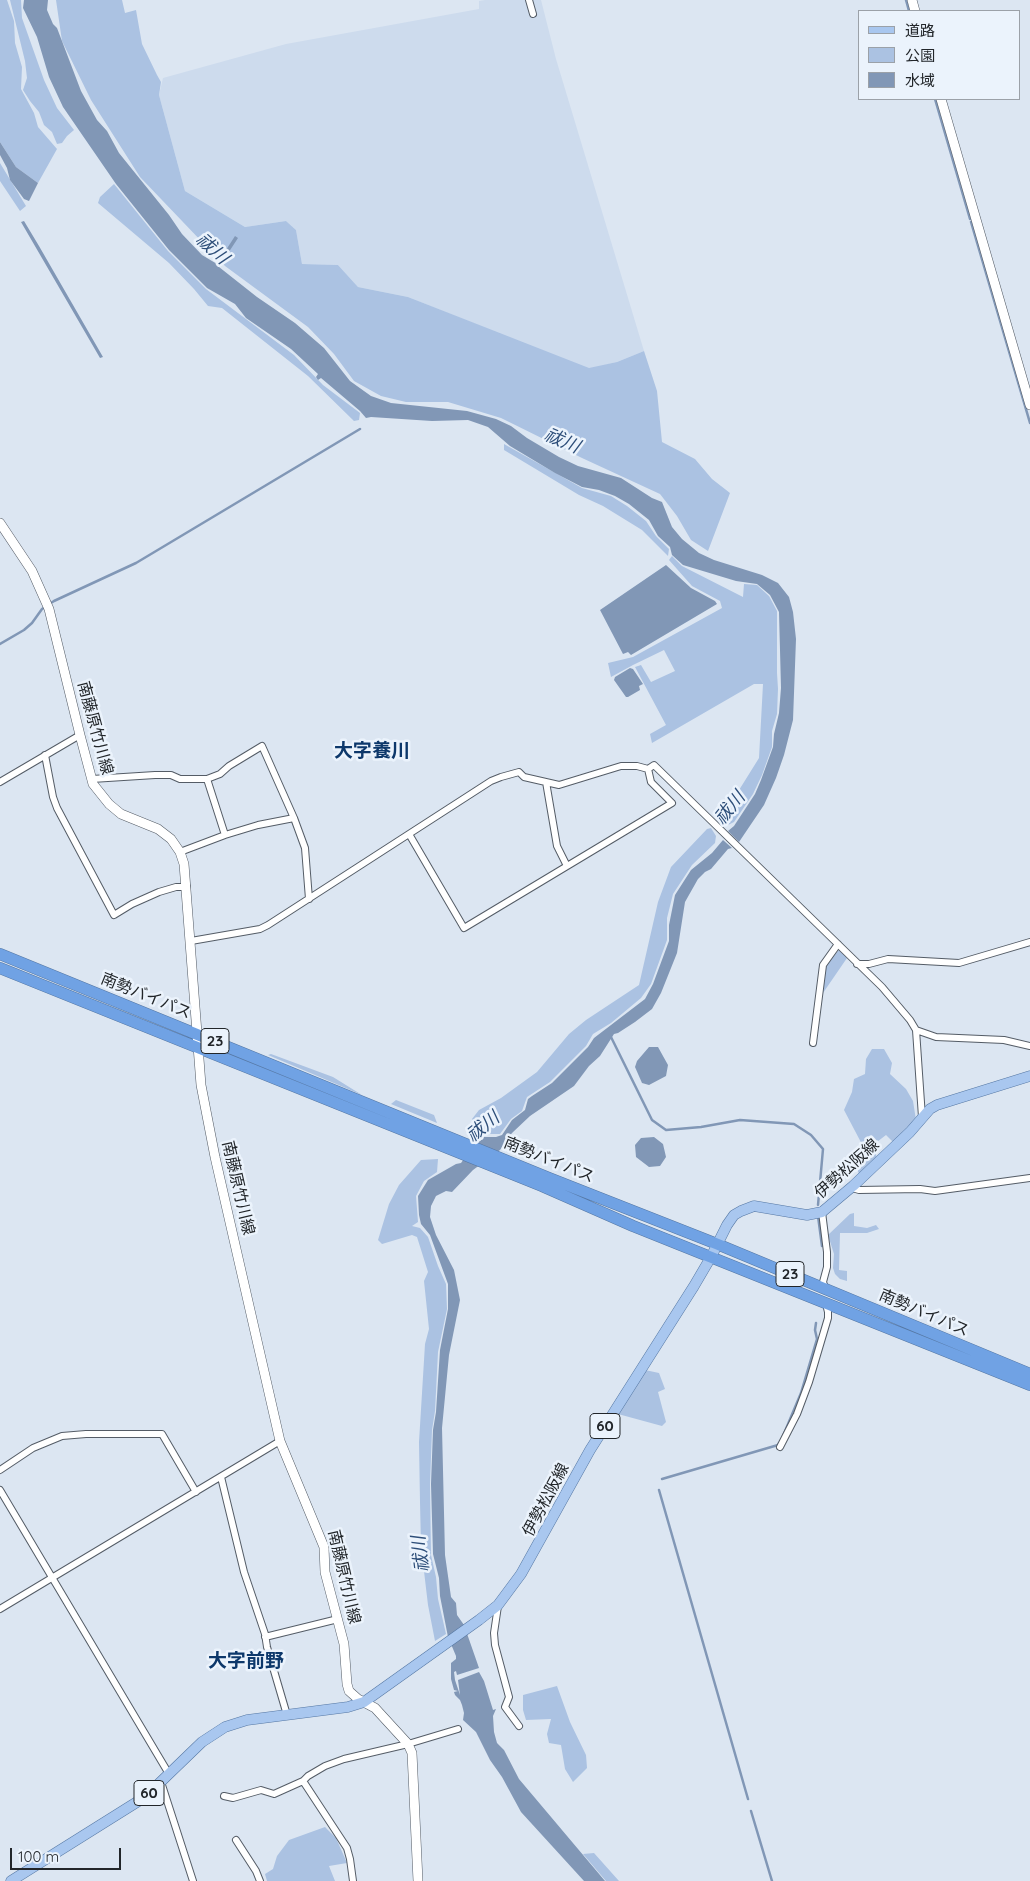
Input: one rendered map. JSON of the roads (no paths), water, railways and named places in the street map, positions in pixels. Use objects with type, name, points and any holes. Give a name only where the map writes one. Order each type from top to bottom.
[{"type":"highway","name":"南勢バイパス","points":[[0,954],[197,1034],[426,1134]]},
{"type":"highway","name":"南勢バイパス","points":[[0,968],[199,1049],[426,1134],[545,1182],[717,1244],[1030,1374]]},
{"type":"highway","name":"南勢バイパス","points":[[545,1182],[711,1257],[1030,1385]]},
{"type":"main road","points":[[941,100],[1030,404]]},
{"type":"main road","name":"南藤原竹川線","points":[[0,524],[32,571],[48,606],[92,779],[100,795],[121,814],[158,829],[171,839],[180,852],[184,864],[187,887],[201,1085],[211,1139],[280,1441],[320,1534],[326,1554],[325,1572],[344,1644],[349,1691],[353,1696],[375,1708],[408,1744]]},
{"type":"main road","name":"伊勢松阪線","points":[[12,1881],[145,1797],[202,1742],[225,1727],[247,1720],[348,1707],[364,1702],[442,1648],[498,1605],[521,1574],[590,1450],[711,1257],[731,1219],[747,1208],[765,1208],[807,1215],[822,1212],[852,1188],[910,1132],[922,1117],[937,1105],[1030,1076]]},
{"type":"main road","points":[[408,1744],[412,1753],[418,1881]]},
{"type":"street","points":[[529,0],[533,14]]},
{"type":"street","points":[[0,782],[80,735]]},
{"type":"street","points":[[92,779],[155,775],[171,775],[180,779],[207,779],[220,774],[229,766],[262,746],[294,818],[305,848],[309,899]]},
{"type":"street","points":[[45,755],[57,808],[114,915],[132,904],[159,892],[176,887],[187,887]]},
{"type":"street","points":[[648,770],[654,765],[882,987],[910,1020],[916,1030],[922,1117]]},
{"type":"street","points":[[191,941],[260,929],[491,781],[501,777],[519,772],[524,778],[559,785],[621,766],[637,766],[648,770]]},
{"type":"street","points":[[409,834],[464,928],[672,803],[651,782],[648,770]]},
{"type":"street","points":[[207,779],[225,835]]},
{"type":"street","points":[[546,782],[558,846],[567,866]]},
{"type":"street","points":[[180,852],[258,825],[294,818]]},
{"type":"street","points":[[857,964],[869,964],[888,958],[959,963],[1030,942]]},
{"type":"street","points":[[813,1042],[823,965],[838,944]]},
{"type":"street","points":[[916,1030],[936,1037],[1004,1040],[1030,1046]]},
{"type":"street","points":[[852,1188],[859,1190],[920,1189],[935,1191],[1030,1178]]},
{"type":"street","points":[[822,1212],[827,1252],[827,1267],[823,1282],[825,1288]]},
{"type":"street","points":[[780,1447],[797,1414],[809,1382],[828,1318],[826,1304]]},
{"type":"street","points":[[0,1470],[33,1448],[62,1436],[86,1434],[162,1434],[196,1492]]},
{"type":"street","points":[[0,1609],[280,1441]]},
{"type":"street","points":[[222,1477],[244,1572],[266,1637],[267,1647],[286,1714]]},
{"type":"street","points":[[0,1490],[169,1774]]},
{"type":"street","points":[[498,1605],[494,1633],[495,1645],[508,1697],[505,1707],[518,1726]]},
{"type":"street","points":[[266,1637],[338,1619]]},
{"type":"street","points":[[224,1796],[233,1798],[261,1790],[274,1794],[303,1781],[325,1766],[344,1759],[408,1744],[458,1729]]},
{"type":"street","points":[[303,1781],[347,1848],[353,1881]]},
{"type":"street","points":[[161,1782],[192,1881]]},
{"type":"street","points":[[236,1840],[256,1870],[260,1881]]},
{"type":"water","points":[[24,0],[48,0],[47,10],[53,24],[57,28],[81,91],[97,120],[107,131],[119,153],[182,234],[202,255],[217,264],[235,236],[238,238],[219,267],[257,297],[295,323],[324,348],[350,381],[371,396],[391,403],[467,411],[496,419],[511,426],[559,457],[578,466],[621,478],[652,498],[662,502],[672,527],[682,539],[699,553],[714,560],[762,575],[778,583],[789,597],[796,639],[793,720],[776,778],[764,805],[739,842],[728,831],[734,826],[755,794],[773,747],[779,713],[781,688],[779,612],[770,595],[757,584],[736,581],[683,565],[672,555],[670,547],[658,536],[649,520],[629,504],[599,490],[582,487],[555,473],[510,446],[488,427],[468,420],[432,421],[366,418],[321,378],[318,380],[316,377],[318,374],[291,349],[246,318],[235,304],[207,288],[169,250],[116,184],[63,107],[49,77],[37,37],[23,8]]},
{"type":"water","points":[[0,142],[16,167],[38,183],[29,201],[24,199],[10,180],[7,168],[0,155]]},
{"type":"water","points":[[24,221],[103,357],[100,358],[21,222]]},
{"type":"water","points":[[666,565],[691,588],[715,601],[717,604],[631,655],[628,652],[623,654],[600,610]]},
{"type":"water","points":[[630,668],[633,669],[643,684],[639,686],[640,690],[626,697],[614,680],[615,677]]},
{"type":"water","points":[[723,840],[732,848],[728,849],[711,869],[698,879],[685,902],[677,953],[661,993],[652,1009],[635,1022],[614,1034],[600,1056],[589,1066],[574,1086],[530,1116],[512,1133],[500,1150],[473,1170],[452,1192],[446,1191],[436,1196],[431,1206],[430,1217],[436,1235],[454,1270],[460,1300],[449,1355],[442,1428],[445,1555],[451,1597],[456,1603],[457,1615],[464,1625],[479,1668],[457,1675],[456,1671],[454,1672],[455,1680],[460,1695],[458,1680],[479,1672],[484,1681],[493,1710],[496,1709],[493,1716],[497,1743],[504,1750],[519,1779],[605,1881],[584,1881],[521,1812],[502,1777],[490,1760],[476,1732],[463,1720],[462,1705],[454,1692],[458,1691],[454,1690],[451,1679],[451,1663],[456,1659],[456,1656],[448,1637],[440,1596],[439,1578],[433,1554],[431,1484],[433,1430],[440,1350],[448,1309],[448,1284],[430,1235],[421,1224],[418,1196],[428,1180],[461,1163],[482,1137],[502,1135],[512,1120],[525,1110],[528,1099],[552,1083],[588,1047],[594,1038],[645,999],[653,984],[669,941],[669,925],[675,895],[691,870],[712,853]]},
{"type":"water","points":[[649,1047],[658,1047],[668,1065],[666,1076],[649,1085],[642,1083],[635,1067],[637,1061]]},
{"type":"water","points":[[654,1137],[663,1144],[666,1157],[660,1166],[649,1167],[636,1157],[635,1145],[641,1138]]},
{"type":"waterway","points":[[906,0],[909,10]]},
{"type":"waterway","points":[[935,100],[970,219]]},
{"type":"waterway","points":[[971,222],[1030,423]]},
{"type":"waterway","points":[[0,644],[24,630],[32,623],[42,609],[54,601],[136,563],[360,429]]},
{"type":"waterway","points":[[610,1035],[652,1120],[666,1130],[701,1127],[740,1120],[794,1124],[811,1135],[823,1149],[818,1205]]},
{"type":"waterway","points":[[818,1216],[822,1246]]},
{"type":"waterway","points":[[783,1436],[801,1393],[817,1339],[816,1323]]},
{"type":"waterway","points":[[662,1479],[778,1445],[779,1443]]},
{"type":"waterway","points":[[659,1490],[748,1799]]},
{"type":"waterway","points":[[751,1811],[772,1881]]},
{"type":"district","name":"大字養川","points":[[372,751]]},
{"type":"district","name":"大字前野","points":[[246,1661]]},
{"type":"water label","name":"祓川","points":[[212,249]]},
{"type":"water label","name":"祓川","points":[[562,441]]},
{"type":"water label","name":"祓川","points":[[730,808]]},
{"type":"water label","name":"祓川","points":[[483,1127]]},
{"type":"water label","name":"祓川","points":[[421,1554]]}]
